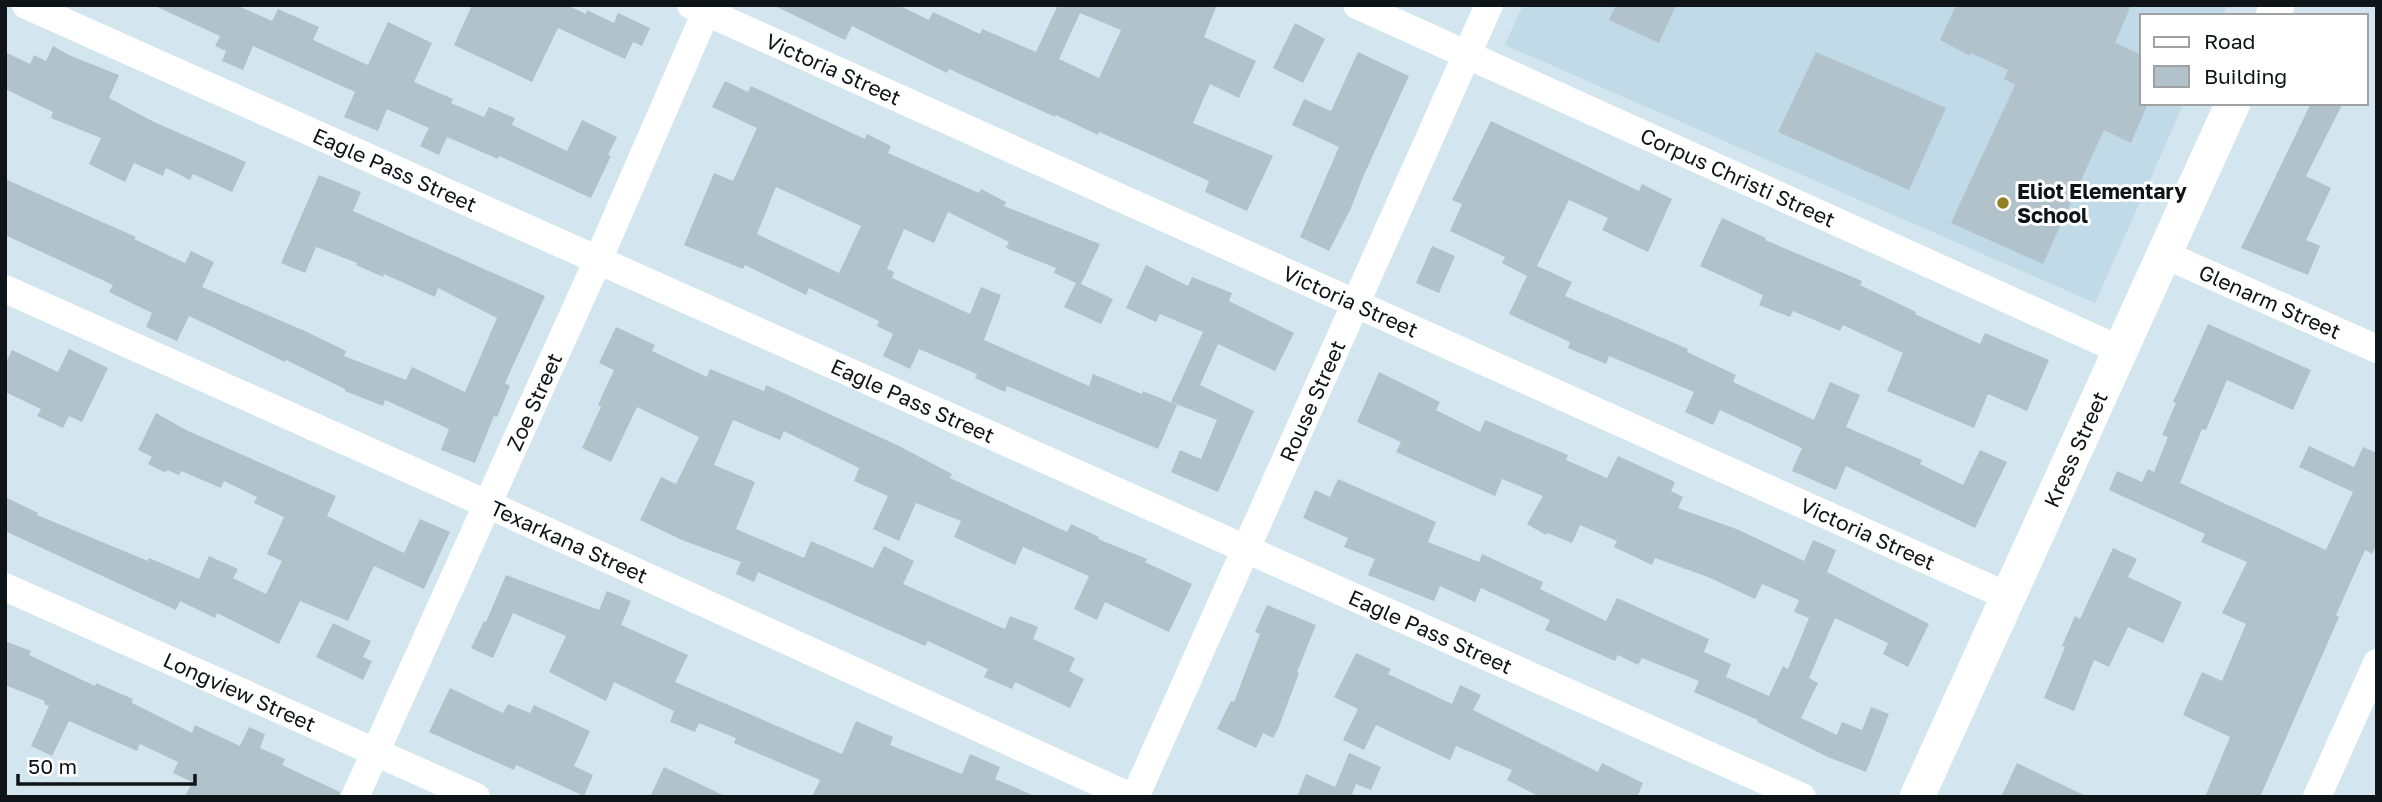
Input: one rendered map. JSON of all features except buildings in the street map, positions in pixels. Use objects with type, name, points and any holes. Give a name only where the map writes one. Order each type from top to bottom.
[{"type":"street","name":"Eagle Pass Street","points":[[26,5],[1801,797]]},
{"type":"street","name":"Corpus Christi Street","points":[[1357,5],[2118,349]]},
{"type":"street","name":"Rouse Street","points":[[1133,797],[1489,5]]},
{"type":"street","name":"Zoe Street","points":[[355,797],[598,260],[702,8]]},
{"type":"street","name":"Victoria Street","points":[[702,8],[2009,597]]},
{"type":"street","name":"Kress Street","points":[[1917,797],[2118,349],[2232,105]]},
{"type":"street","name":"Glenarm Street","points":[[2163,254],[2377,349]]},
{"type":"street","name":"Texarkana Street","points":[[5,289],[1133,797]]},
{"type":"street","name":"Longview Street","points":[[5,587],[476,797]]},
{"type":"street","points":[[2316,797],[2377,663]]},
{"type":"shaded area","name":"Eliot Elementary School","points":[[1523,5],[2227,5],[2224,14],[2140,14],[2140,105],[2183,105],[2095,303],[1505,45]]},
{"type":"place","name":"Eliot Elementary School","points":[[2003,203]]}]
